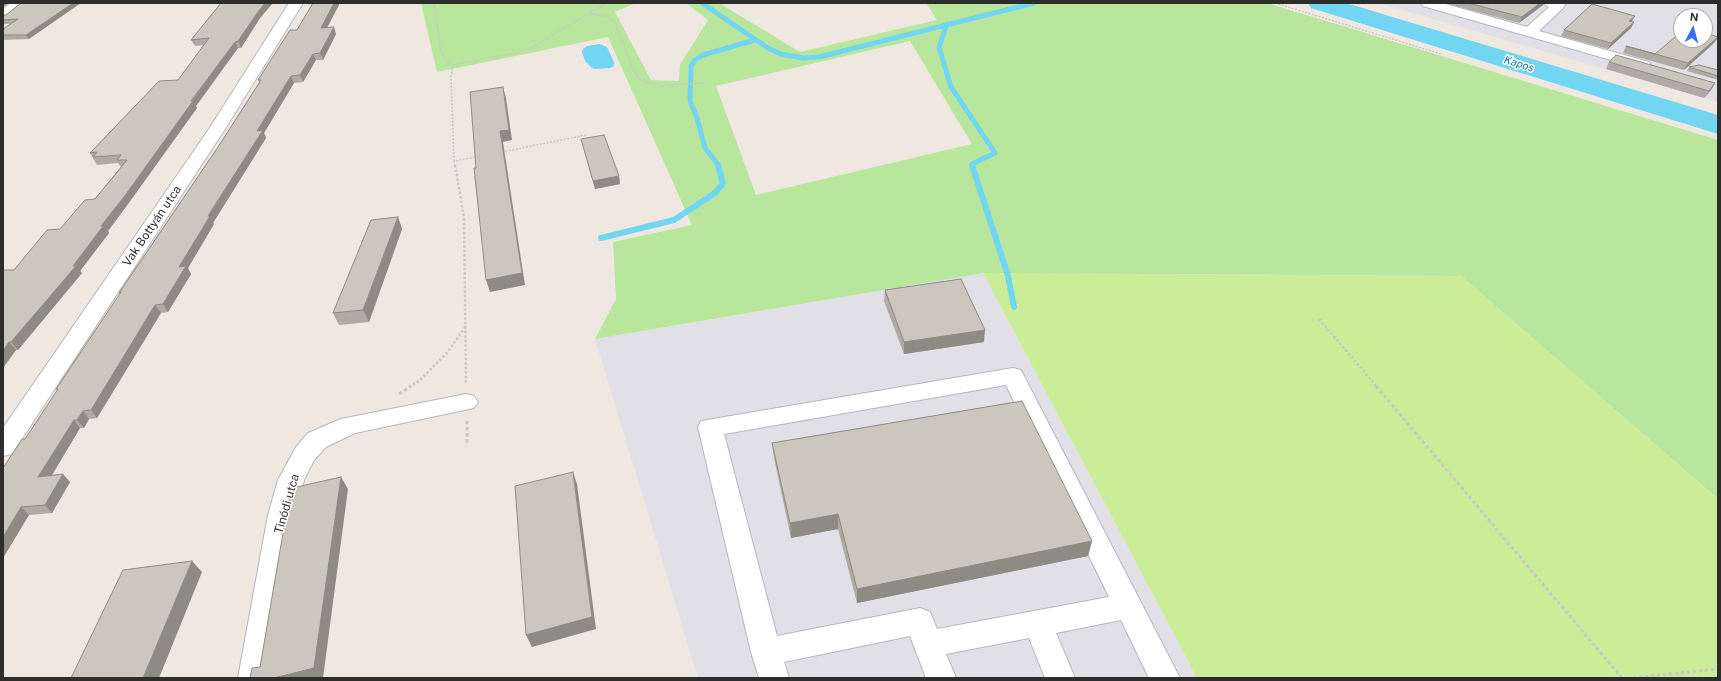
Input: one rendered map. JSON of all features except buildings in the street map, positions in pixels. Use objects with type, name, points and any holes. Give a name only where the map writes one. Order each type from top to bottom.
[{"type":"street","points":[[3,15],[20,3]]},
{"type":"street","name":"Vak Bottyán utca","points":[[3,447],[218,129],[296,3]]},
{"type":"street","points":[[1428,3],[1658,68]]},
{"type":"street","points":[[1530,32],[1556,4]]},
{"type":"street","points":[[942,678],[927,644],[920,621],[770,665],[710,427],[1014,376],[1165,678]]},
{"type":"street","name":"Tinódi utca","points":[[253,678],[281,515],[291,480],[304,454],[317,440],[334,431],[350,426],[466,402]]},
{"type":"street","points":[[927,644],[1129,606]]},
{"type":"street","points":[[1038,624],[1060,678]]},
{"type":"path","points":[[434,3],[441,51],[447,61],[453,65],[516,53],[533,47],[606,3]]},
{"type":"path","points":[[1275,3],[1441,54]]},
{"type":"path","points":[[590,13],[607,17],[615,22],[633,70],[640,78],[648,83],[663,85],[704,82]]},
{"type":"path","points":[[453,65],[451,76],[454,161],[464,218],[467,443]]},
{"type":"path","points":[[501,152],[586,135]]},
{"type":"path","points":[[454,161],[478,157]]},
{"type":"path","points":[[1319,318],[1622,678]]},
{"type":"path","points":[[394,397],[419,381],[447,353],[466,325]]},
{"type":"path","points":[[1633,678],[1718,669]]},
{"type":"shaded area","points":[[1378,3],[1718,3],[1718,102]]},
{"type":"shaded area","points":[[983,273],[1197,678],[698,678],[595,339]]},
{"type":"green space","points":[[421,3],[636,3],[615,12],[651,80],[679,81],[680,65],[708,20],[686,3],[719,3],[800,52],[937,20],[926,3],[1267,3],[1718,140],[1718,499],[1461,276],[983,273],[595,339],[616,299],[613,242],[692,225],[608,37],[437,72]],"holes":[[[910,41],[972,144],[756,195],[716,86]]]},
{"type":"green space","points":[[983,273],[1461,276],[1718,499],[1718,678],[1197,678]]},
{"type":"water","points":[[599,44],[607,47],[614,62],[614,66],[610,68],[595,69],[585,61],[582,52],[583,49],[587,46]]},
{"type":"waterway","points":[[702,3],[768,48],[781,54],[803,58],[819,57],[947,25]]},
{"type":"waterway","points":[[947,25],[1034,3]]},
{"type":"waterway","name":"Kapos","points":[[1320,3],[1718,125]]},
{"type":"waterway","points":[[947,25],[939,47],[951,87],[995,153],[972,164],[973,166]]},
{"type":"waterway","points":[[719,166],[705,148],[697,118],[690,101],[691,66],[695,60],[703,55],[755,40]]},
{"type":"waterway","points":[[601,238],[674,220],[715,193],[723,184],[718,165]]},
{"type":"waterway","points":[[972,165],[1008,276],[1014,307]]}]
